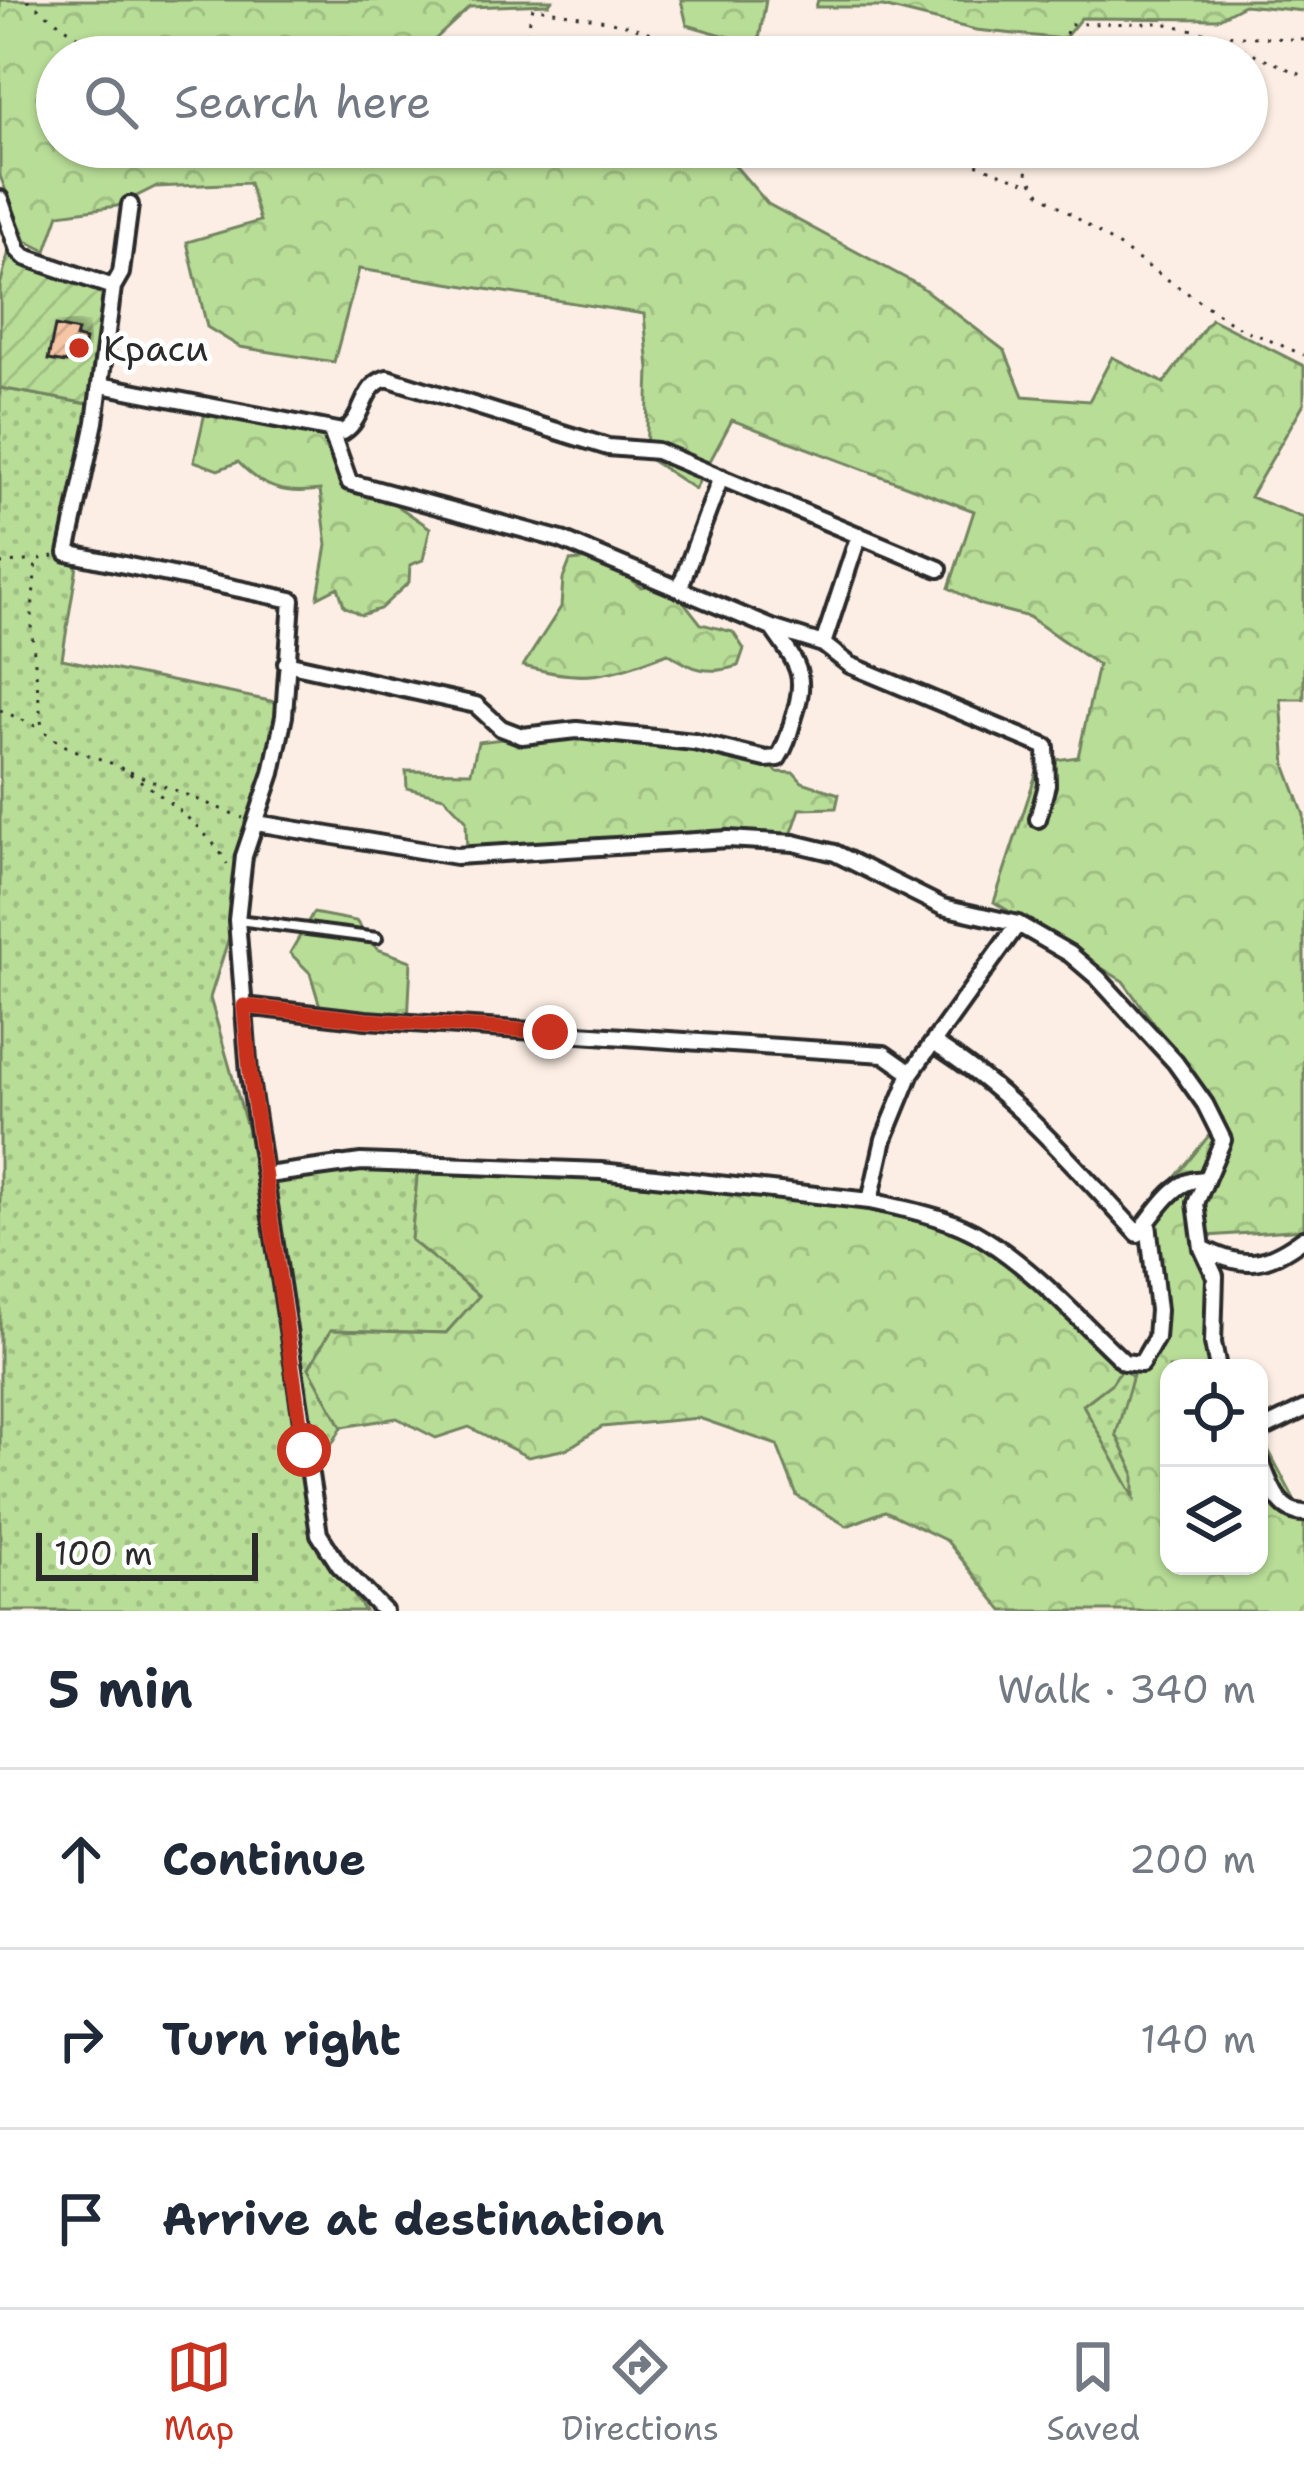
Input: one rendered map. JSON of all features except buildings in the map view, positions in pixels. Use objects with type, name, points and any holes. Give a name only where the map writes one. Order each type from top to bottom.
[{"type":"street","points":[[0,200],[26,257],[113,287]]},
{"type":"street","points":[[130,205],[78,515],[67,553],[292,599],[284,716],[238,887],[250,1073],[319,1534],[339,1565],[384,1611]]},
{"type":"street","points":[[101,385],[344,432],[352,427],[368,391],[387,379],[608,447],[657,451],[939,569]]},
{"type":"street","points":[[331,431],[349,482],[562,541],[772,628],[823,644],[850,665],[1046,747],[1047,785],[1039,819]]},
{"type":"street","points":[[680,587],[721,477]]},
{"type":"street","points":[[823,644],[859,535]]},
{"type":"street","points":[[286,663],[476,705],[501,728],[522,736],[577,730],[694,742],[766,759],[778,758],[784,749],[804,688],[800,668],[772,628]]},
{"type":"street","points":[[256,823],[456,856],[728,839],[794,843],[835,853],[943,907],[1018,924],[1070,954],[1098,978],[1175,1062],[1223,1140],[1196,1203],[1202,1248],[1216,1276],[1216,1359]]},
{"type":"street","points":[[870,1201],[884,1139],[911,1073],[1018,924]]},
{"type":"street","points":[[244,1006],[366,1020],[884,1054],[911,1073]]},
{"type":"street","points":[[932,1043],[970,1066],[1138,1234],[1178,1186],[1193,1178],[1206,1180]]},
{"type":"street","points":[[267,1175],[361,1162],[601,1171],[870,1201],[926,1214],[982,1237],[1024,1268],[1124,1362],[1141,1364],[1156,1338],[1158,1310],[1148,1223]]},
{"type":"street","points":[[1202,1248],[1223,1259],[1267,1262],[1304,1238]]},
{"type":"street","points":[[1268,1427],[1304,1409]]},
{"type":"street","points":[[1264,1467],[1283,1507],[1290,1513],[1304,1513]]},
{"type":"lane","points":[[237,920],[376,938]]},
{"type":"path","points":[[27,0],[78,36]]},
{"type":"path","points":[[526,36],[533,7],[660,36]]},
{"type":"path","points":[[1065,36],[1069,24],[1162,23],[1241,36]]},
{"type":"path","points":[[1209,34],[1214,36]]},
{"type":"path","points":[[1268,38],[1304,40]]},
{"type":"path","points":[[1268,60],[1304,76]]},
{"type":"path","points":[[987,168],[1032,184],[1236,326],[1304,355]]},
{"type":"path","points":[[1028,168],[1032,184]]},
{"type":"path","points":[[0,564],[67,553]]},
{"type":"path","points":[[36,560],[31,625],[42,729]]},
{"type":"path","points":[[0,710],[42,729],[58,745],[256,823]]},
{"type":"path","points":[[122,768],[222,853],[238,887]]},
{"type":"green space","points":[[0,0],[552,0],[549,4],[470,7],[439,36],[36,36],[36,168],[737,168],[768,204],[920,286],[1005,351],[1023,396],[1089,401],[1112,357],[1164,383],[1211,319],[1304,366],[1304,403],[1250,497],[1304,518],[1304,699],[1281,699],[1286,767],[1304,815],[1304,1229],[1208,1236],[1213,1343],[1221,1359],[1160,1359],[1160,1575],[1268,1575],[1268,1449],[1304,1518],[1304,1611],[1003,1611],[947,1541],[885,1511],[847,1526],[797,1496],[777,1445],[699,1418],[602,1427],[567,1449],[528,1457],[469,1427],[436,1438],[397,1418],[342,1427],[309,1368],[331,1330],[446,1333],[479,1296],[411,1240],[418,1168],[621,1177],[846,1206],[952,1228],[1015,1271],[1122,1368],[1112,1383],[1083,1405],[1134,1497],[1134,1472],[1116,1434],[1158,1310],[1146,1214],[1223,1118],[1123,981],[994,902],[1040,762],[1078,757],[1098,665],[1029,617],[982,605],[949,588],[974,511],[732,420],[695,489],[646,457],[649,369],[644,314],[359,269],[334,362],[240,347],[207,327],[187,242],[260,221],[249,183],[155,187],[117,206],[59,214],[46,251],[26,241],[0,176]]},
{"type":"green space","points":[[681,0],[766,0],[760,36],[726,36],[687,25]]},
{"type":"green space","points":[[818,0],[1304,0],[1304,11],[1244,5],[1217,19],[1081,18],[1066,36],[976,30],[883,7],[816,7]]},
{"type":"green space","points":[[10,247],[109,289],[94,405],[0,388],[0,286]]},
{"type":"green space","points":[[0,388],[94,405],[63,560],[77,566],[62,659],[295,706],[270,806],[210,998],[254,1152],[286,1172],[361,1162],[418,1168],[411,1240],[480,1296],[446,1333],[331,1330],[309,1367],[342,1427],[309,1483],[321,1549],[365,1611],[0,1611]]},
{"type":"green space","points":[[207,404],[331,431],[349,482],[389,500],[430,528],[423,560],[410,565],[409,582],[380,609],[361,615],[344,606],[338,587],[318,597],[327,545],[320,490],[275,488],[238,462],[218,470],[194,461]]},
{"type":"green space","points":[[603,558],[640,587],[669,583],[701,624],[733,632],[744,649],[738,666],[701,669],[668,653],[597,674],[523,666],[561,607],[570,561]]},
{"type":"green space","points":[[577,730],[766,759],[777,772],[794,773],[802,782],[839,794],[836,808],[800,809],[791,835],[467,855],[466,820],[444,797],[407,788],[406,771],[471,772],[478,742]]},
{"type":"green space","points":[[313,913],[356,921],[377,949],[411,961],[408,1023],[322,1013],[310,973],[290,953]]},
{"type":"green space","points":[[1122,1368],[1132,1377],[1134,1420],[1160,1528],[1160,1571],[1129,1588],[1099,1436],[1083,1405]]},
{"type":"place","name":"Краси","points":[[79,348]]},
{"type":"route","points":[[304,1450],[244,1006],[366,1020],[550,1032]]}]
